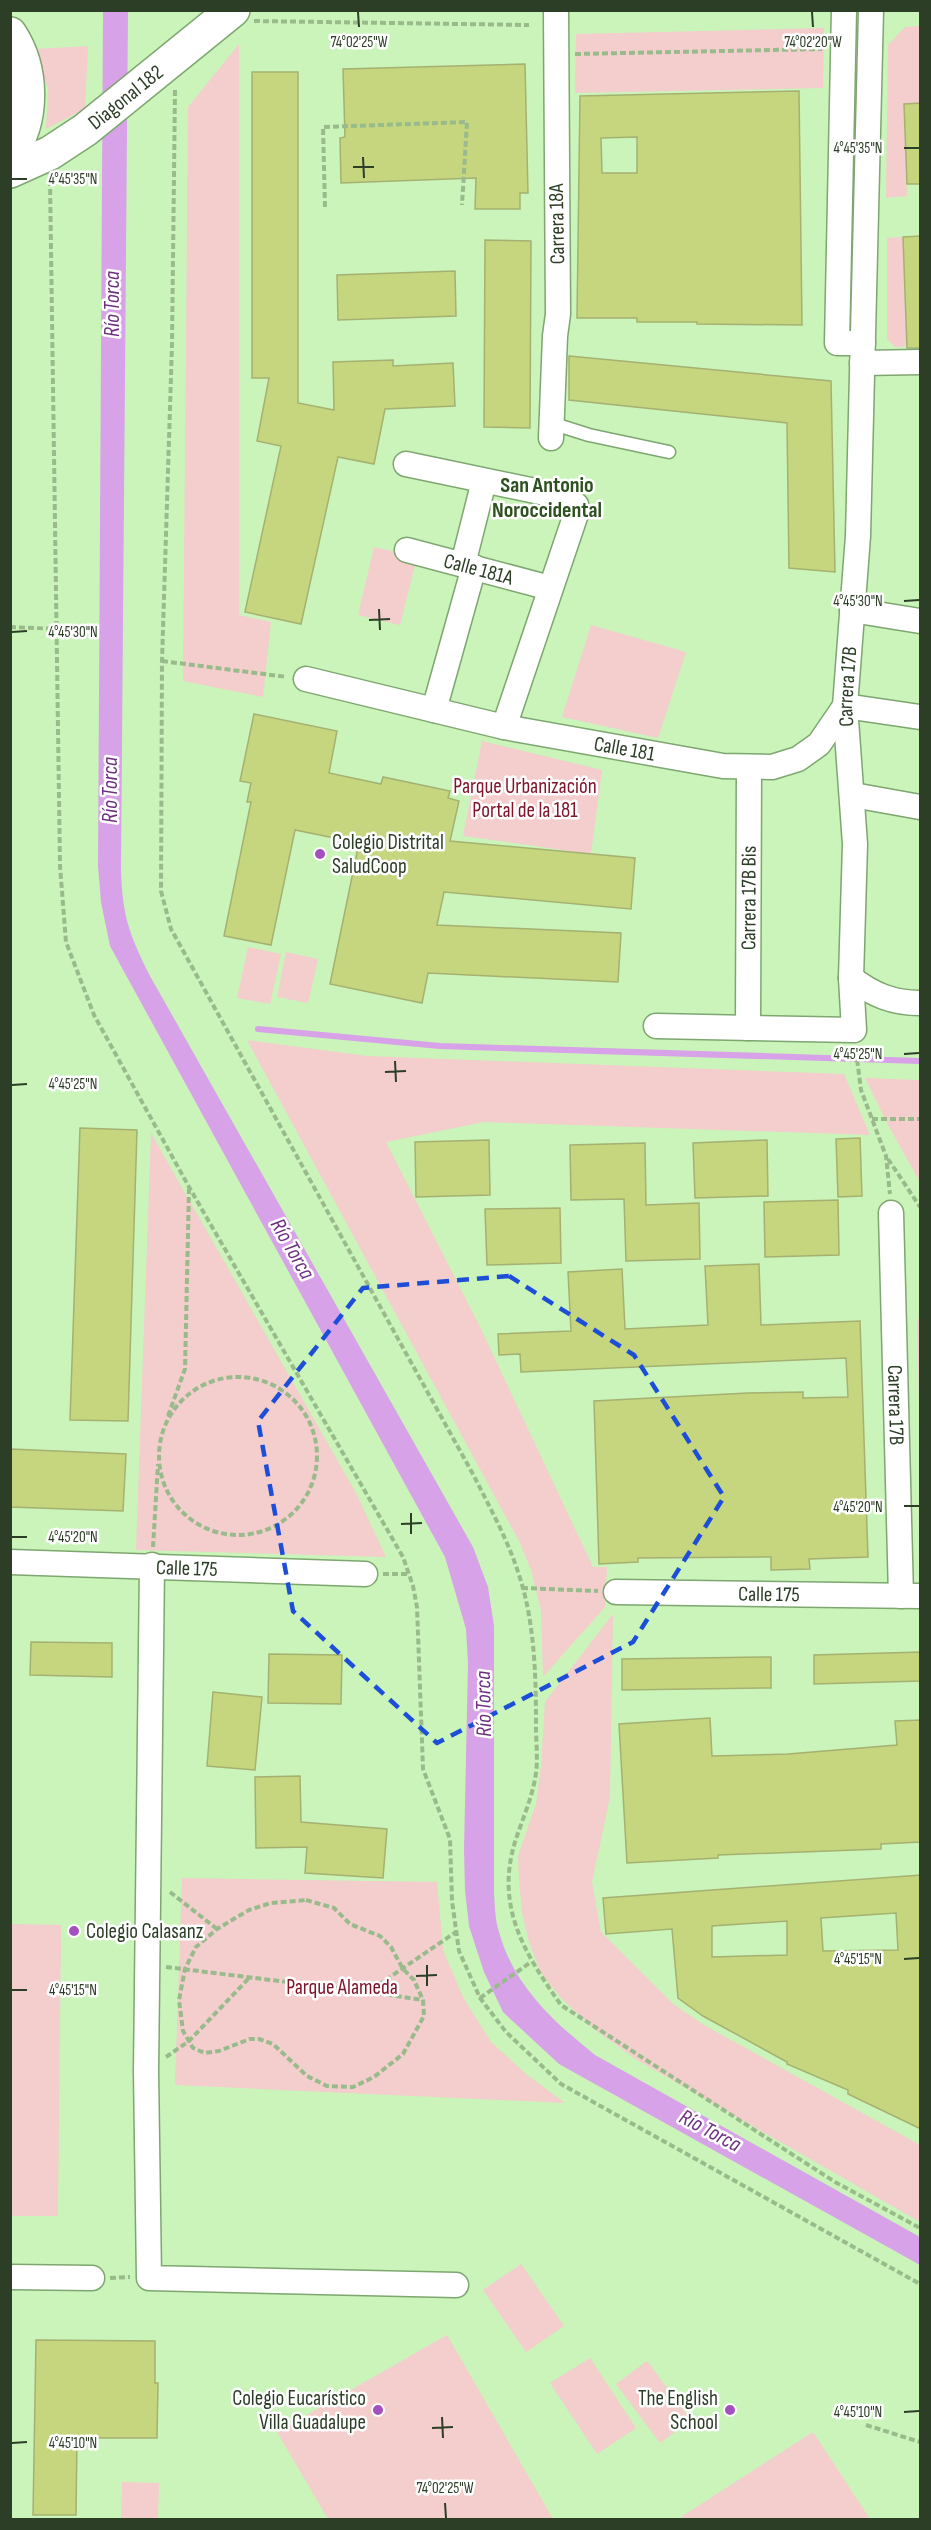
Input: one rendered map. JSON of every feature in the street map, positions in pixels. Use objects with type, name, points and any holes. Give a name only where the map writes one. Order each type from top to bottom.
[{"type":"street","name":"Carrera 18A","points":[[551,431],[558,314],[556,10]]},
{"type":"street","points":[[844,10],[837,343],[862,353],[921,362]]},
{"type":"street","name":"Carrera 17B","points":[[855,1038],[851,978],[855,844],[845,706],[858,536],[871,10]]},
{"type":"street","name":"Diagonal 182","points":[[10,171],[50,153],[163,82],[241,16]]},
{"type":"street","points":[[10,34],[21,54],[28,92],[27,112],[22,131],[10,154]]},
{"type":"street","points":[[840,222],[866,222]]},
{"type":"street","points":[[406,464],[564,497],[576,505],[576,514],[504,727]]},
{"type":"street","points":[[434,710],[468,565],[484,481]]},
{"type":"street","name":"Calle 181A","points":[[407,550],[550,588]]},
{"type":"street","points":[[852,610],[921,621]]},
{"type":"street","name":"Calle 181","points":[[306,679],[504,727],[700,763],[749,767],[772,767],[798,759],[819,744],[845,706]]},
{"type":"street","points":[[845,706],[921,717]]},
{"type":"street","name":"Carrera 17B Bis","points":[[748,1028],[749,767]]},
{"type":"street","points":[[853,795],[921,807]]},
{"type":"street","points":[[851,978],[869,992],[887,999],[921,1003]]},
{"type":"street","points":[[656,1026],[748,1028],[855,1038]]},
{"type":"street","name":"Carrera 17B","points":[[891,1213],[911,1596]]},
{"type":"street","name":"Calle 175","points":[[10,1562],[365,1574]]},
{"type":"street","points":[[152,1565],[146,2071],[149,2278],[456,2285]]},
{"type":"street","name":"Calle 175","points":[[616,1592],[911,1596]]},
{"type":"street","points":[[10,2277],[92,2278]]},
{"type":"lane","points":[[551,431],[589,435],[669,452]]},
{"type":"path","points":[[241,16],[529,25]]},
{"type":"path","points":[[556,54],[844,48]]},
{"type":"path","points":[[163,82],[172,344],[162,661],[161,891],[171,929],[474,1476],[506,1539],[531,1622],[536,1688],[536,1773],[514,1845],[509,1875],[509,1907],[531,1962],[561,2005],[835,2182],[921,2228]]},
{"type":"path","points":[[325,207],[323,127],[467,122],[462,205]]},
{"type":"path","points":[[50,153],[60,866],[66,942],[94,1015],[189,1187],[403,1557],[417,1607],[423,1769],[450,1839],[452,1901],[459,1951],[480,1998],[506,2032],[561,2084],[921,2284]]},
{"type":"path","points":[[10,627],[58,629]]},
{"type":"path","points":[[162,661],[306,679]]},
{"type":"path","points":[[855,1038],[856,1066],[861,1090],[886,1156],[921,1207]]},
{"type":"path","points":[[872,1119],[921,1119]]},
{"type":"path","points":[[886,1156],[891,1213]]},
{"type":"path","points":[[152,1565],[159,1455],[163,1431],[185,1369],[189,1187]]},
{"type":"path","points":[[159,1455],[162,1479],[173,1502],[191,1520],[213,1532],[238,1536],[264,1531],[286,1520],[303,1502],[314,1479],[318,1454],[309,1423],[301,1409],[284,1392],[262,1381],[238,1377],[214,1381],[192,1392],[175,1409],[163,1431]]},
{"type":"path","points":[[522,1588],[616,1592]]},
{"type":"path","points":[[148,1875],[217,1929]]},
{"type":"path","points":[[306,1900],[334,1908],[350,1924],[380,1936],[390,1947],[403,1969],[414,1980],[423,2000],[424,2016],[403,2054],[374,2077],[352,2087],[327,2086],[307,2076],[273,2044],[259,2039],[250,2039],[219,2051],[205,2053],[193,2048],[183,2031],[179,2000],[185,1969],[196,1947],[217,1929],[249,1910],[271,1903],[306,1900]]},
{"type":"path","points":[[368,1992],[456,1932]]},
{"type":"path","points":[[480,1998],[531,1962]]},
{"type":"path","points":[[147,1964],[423,2000]]},
{"type":"path","points":[[146,2071],[189,2041],[250,1977]]},
{"type":"path","points":[[866,2425],[921,2442]]},
{"type":"highlighted area","points":[[509,1276],[634,1355],[724,1497],[633,1642],[437,1743],[293,1611],[258,1421],[363,1288]]},
{"type":"green space","points":[[920,26],[920,103],[904,104],[907,196],[886,198],[888,45],[905,27]]},
{"type":"green space","points":[[824,28],[823,88],[575,93],[576,34]]},
{"type":"green space","points":[[239,44],[239,615],[271,622],[263,697],[183,681],[188,107]]},
{"type":"green space","points":[[88,46],[85,109],[46,129],[48,89],[34,49]]},
{"type":"green space","points":[[859,51],[857,209],[850,208],[855,52]]},
{"type":"green space","points":[[855,235],[857,329],[847,332],[849,237]]},
{"type":"green space","points":[[903,237],[906,329],[920,346],[895,347],[887,339],[887,238]]},
{"type":"green space","points":[[374,547],[417,557],[400,625],[358,615]]},
{"type":"green space","points":[[591,625],[686,652],[658,738],[562,717]]},
{"type":"green space","name":"Parque Urbanización Portal de la 181","points":[[482,741],[602,770],[591,854],[463,836]]},
{"type":"green space","points":[[248,947],[281,954],[270,1004],[237,998]]},
{"type":"green space","points":[[286,952],[318,959],[308,1003],[277,997]]},
{"type":"green space","points":[[247,1040],[367,1056],[844,1074],[870,1135],[484,1122],[386,1142],[481,1329],[593,1567],[607,1567],[605,1607],[543,1677],[541,1611],[531,1570],[519,1541]]},
{"type":"green space","points":[[865,1078],[920,1080],[920,1182],[887,1123]]},
{"type":"green space","points":[[151,1133],[356,1493],[386,1557],[136,1550]]},
{"type":"green space","points":[[917,1319],[920,1319],[920,1442]]},
{"type":"green space","points":[[613,1614],[610,1797],[592,1882],[601,1932],[673,2004],[704,2025],[920,2145],[920,2222],[637,2060],[594,2029],[560,1997],[540,1971],[529,1942],[522,1912],[518,1856],[536,1804],[545,1702]]},
{"type":"green space","name":"Parque Alameda","points":[[182,1878],[437,1882],[443,1950],[463,1997],[491,2042],[526,2074],[565,2103],[175,2085]]},
{"type":"green space","points":[[11,1924],[61,1925],[58,2216],[11,2216]]},
{"type":"green space","points":[[521,2264],[564,2326],[526,2352],[483,2290]]},
{"type":"green space","points":[[447,2335],[553,2519],[328,2519],[277,2432]]},
{"type":"green space","points":[[590,2358],[636,2428],[597,2454],[550,2383]]},
{"type":"green space","points":[[647,2361],[691,2420],[660,2443],[616,2384]]},
{"type":"green space","points":[[813,2432],[870,2519],[682,2519],[681,2517]]},
{"type":"green space","points":[[122,2482],[159,2483],[158,2519],[121,2519]]},
{"type":"water","name":"Río Torca","points":[[128,10],[121,868],[125,912],[132,936],[150,976],[473,1547],[488,1587],[494,1626],[494,1894],[499,1932],[514,1969],[525,1986],[550,2015],[595,2055],[920,2237],[920,2265],[559,2064],[503,2012],[484,1972],[469,1926],[464,1850],[468,1664],[466,1629],[445,1557],[110,946],[101,902],[98,866],[103,11]]},
{"type":"building","points":[[525,64],[528,193],[520,193],[520,209],[475,209],[476,178],[341,183],[340,138],[345,137],[343,69]]},
{"type":"building","points":[[252,72],[298,72],[298,403],[334,410],[333,362],[393,360],[393,366],[453,363],[455,406],[385,409],[374,464],[338,457],[301,624],[245,612],[281,446],[257,441],[269,378],[252,378]]},
{"type":"building","points":[[799,91],[802,325],[697,324],[697,322],[637,322],[637,318],[577,318],[580,96]],"holes":[[[637,137],[637,173],[602,173],[601,138]]]},
{"type":"building","points":[[921,103],[921,184],[907,184],[904,104]]},
{"type":"building","points":[[921,236],[921,348],[907,348],[903,237]]},
{"type":"building","points":[[485,240],[531,241],[530,428],[484,427]]},
{"type":"building","points":[[455,271],[456,316],[338,320],[337,275]]},
{"type":"building","points":[[569,356],[831,381],[835,572],[789,568],[787,423],[569,400]]},
{"type":"building","points":[[254,714],[337,731],[329,773],[381,784],[383,777],[450,791],[448,798],[459,801],[450,841],[635,858],[631,909],[444,892],[437,925],[621,933],[618,982],[428,973],[422,1003],[330,984],[359,843],[295,830],[271,945],[224,936],[251,802],[247,802],[251,783],[240,781]]},
{"type":"building","points":[[80,1128],[137,1130],[128,1421],[70,1420]]},
{"type":"building","points":[[860,1138],[862,1196],[838,1197],[836,1139]]},
{"type":"building","points":[[489,1140],[490,1195],[416,1197],[415,1142]]},
{"type":"building","points":[[767,1140],[768,1196],[695,1198],[693,1143]]},
{"type":"building","points":[[645,1143],[646,1205],[699,1203],[700,1259],[626,1261],[624,1199],[571,1200],[570,1145]]},
{"type":"building","points":[[838,1200],[839,1255],[765,1257],[764,1202]]},
{"type":"building","points":[[560,1208],[561,1263],[487,1265],[485,1209]]},
{"type":"building","points":[[759,1264],[761,1325],[860,1321],[868,1557],[809,1559],[810,1569],[771,1570],[771,1557],[638,1558],[638,1562],[599,1564],[594,1401],[803,1392],[803,1398],[848,1397],[846,1358],[521,1372],[520,1354],[499,1355],[498,1334],[571,1331],[568,1272],[622,1269],[625,1329],[708,1325],[705,1266]]},
{"type":"building","points":[[10,1449],[126,1454],[123,1511],[10,1507]]},
{"type":"building","points":[[31,1642],[112,1643],[112,1677],[30,1675]]},
{"type":"building","points":[[921,1652],[921,1681],[814,1684],[814,1655]]},
{"type":"building","points":[[269,1654],[342,1655],[341,1704],[268,1703]]},
{"type":"building","points":[[771,1657],[771,1688],[622,1690],[622,1659]]},
{"type":"building","points":[[213,1692],[262,1697],[255,1770],[207,1766]]},
{"type":"building","points":[[710,1718],[712,1756],[788,1754],[897,1745],[895,1721],[921,1720],[921,1842],[881,1844],[881,1849],[718,1855],[718,1858],[627,1863],[619,1724]]},
{"type":"building","points":[[300,1776],[301,1822],[387,1829],[383,1878],[305,1873],[307,1847],[256,1848],[255,1777]]},
{"type":"building","points":[[921,1875],[921,2129],[848,2094],[848,2090],[787,2064],[703,2016],[678,1998],[672,1929],[606,1934],[603,1898]],"holes":[[[896,1913],[898,1950],[823,1951],[821,1918]],[[787,1921],[787,1955],[712,1957],[712,1926]]]},
{"type":"building","points":[[36,2340],[155,2341],[155,2383],[158,2383],[157,2438],[77,2438],[76,2515],[33,2515]]},
{"type":"waterway","points":[[258,1029],[440,1046],[920,1061]]},
{"type":"place","name":"Colegio Distrital SaludCoop","points":[[320,854]]},
{"type":"place","name":"Colegio Calasanz","points":[[74,1931]]},
{"type":"place","name":"Colegio Eucarístico Villa Guadalupe","points":[[378,2410]]},
{"type":"place","name":"The English School","points":[[730,2410]]},
{"type":"district","name":"San Antonio Noroccidental","points":[[547,498]]}]
